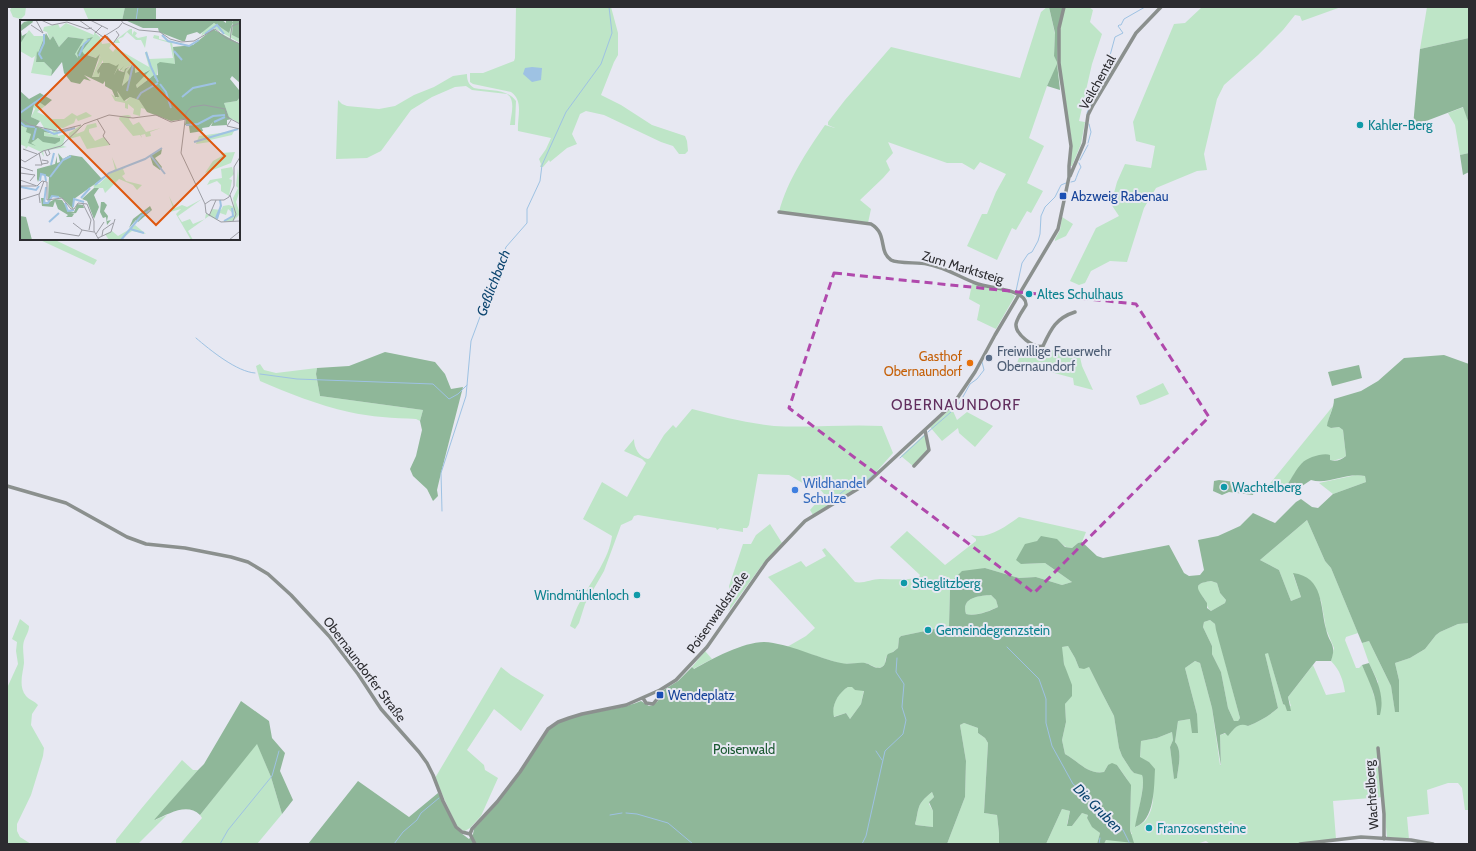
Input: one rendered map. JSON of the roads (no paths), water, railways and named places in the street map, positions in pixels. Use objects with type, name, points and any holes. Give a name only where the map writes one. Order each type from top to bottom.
[{"type":"street","name":"Poisenwaldstraße","points":[[470,834],[474,826],[495,804],[520,772],[539,741],[550,727],[568,718],[626,705],[660,690],[676,680],[707,647],[767,561],[805,521],[866,484],[954,403],[964,390],[1016,294],[1058,229],[1070,177],[1068,166],[1070,139],[1059,63],[1059,28],[1064,7]]},
{"type":"street","name":"Veilchental","points":[[1070,177],[1084,143],[1088,115],[1093,105],[1136,33],[1161,7]]},
{"type":"street","name":"Zum Marktsteig","points":[[779,212],[870,224],[880,231],[886,253],[893,261],[933,265],[984,286],[1005,289],[1016,294],[1026,301],[1016,325],[1017,331],[1020,335],[1036,346],[1043,346],[1050,330],[1064,316],[1075,312]]},
{"type":"street","points":[[914,466],[929,450],[925,430]]},
{"type":"street","name":"Obernaundorfer Straße","points":[[7,486],[66,503],[127,536],[146,544],[185,548],[232,558],[248,562],[268,574],[311,615],[345,655],[380,709],[427,763],[456,827],[462,832],[470,834]]},
{"type":"street","points":[[643,698],[649,704],[653,704],[658,698],[660,690]]},
{"type":"street","name":"Wachtelberg","points":[[1378,748],[1384,808],[1384,840]]},
{"type":"street","points":[[470,834],[475,844]]},
{"type":"street","points":[[1300,844],[1361,837],[1384,840],[1411,840],[1433,844]]},
{"type":"water","points":[[525,68],[542,68],[541,80],[532,82],[523,74]]},
{"type":"waterway","points":[[136,20],[138,7]]},
{"type":"waterway","name":"Geßlichbach","points":[[442,511],[441,473],[466,396],[471,341],[506,247],[527,223],[527,209],[540,181],[542,165],[566,112],[601,64],[612,33],[609,7]]},
{"type":"waterway","points":[[1095,97],[1096,84],[1105,74],[1115,37],[1123,33],[1118,26],[1121,25],[1124,19],[1145,7]]},
{"type":"waterway","points":[[1087,113],[1093,100]]},
{"type":"waterway","points":[[1088,143],[1091,132],[1089,124]]},
{"type":"waterway","points":[[1080,160],[1088,145]]},
{"type":"waterway","points":[[1071,182],[1075,181],[1081,167],[1079,163]]},
{"type":"waterway","points":[[1016,291],[1022,263],[1028,254],[1032,252],[1038,241],[1041,216],[1045,207],[1055,197],[1061,185],[1066,183]]},
{"type":"waterway","points":[[196,338],[232,365],[248,372],[255,373]]},
{"type":"waterway","points":[[928,432],[959,404],[970,384],[977,379],[984,370],[982,362]]},
{"type":"waterway","points":[[260,374],[297,379],[433,384],[449,399],[458,394],[467,385]]},
{"type":"waterway","points":[[900,458],[925,435]]},
{"type":"waterway","points":[[863,484],[876,472]]},
{"type":"waterway","points":[[832,500],[850,486],[861,485]]},
{"type":"waterway","name":"Die Gruben","points":[[1007,647],[1039,679],[1046,699],[1046,723],[1052,746],[1073,784],[1091,799],[1105,817],[1123,830],[1130,844]]},
{"type":"waterway","points":[[862,844],[866,836],[885,751],[903,734],[906,720],[902,707],[904,684],[896,672],[897,658]]},
{"type":"waterway","points":[[220,844],[228,830],[272,776],[279,751]]},
{"type":"waterway","points":[[876,751],[882,760]]},
{"type":"waterway","points":[[394,844],[403,832],[417,820],[421,813],[439,798]]},
{"type":"waterway","points":[[610,815],[622,813]]},
{"type":"waterway","points":[[626,813],[637,814],[668,823],[693,844]]},
{"type":"waterway","points":[[1099,844],[1100,838]]},
{"type":"place","name":"Kahler-Berg","points":[[1360,125]]},
{"type":"place","name":"Abzweig Rabenau","points":[[1063,196]]},
{"type":"place","name":"Altes Schulhaus","points":[[1029,294]]},
{"type":"place","name":"Freiwillige Feuerwehr Obernaundorf","points":[[989,358]]},
{"type":"place","name":"Gasthof Obernaundorf","points":[[970,363]]},
{"type":"place","name":"Wachtelberg","points":[[1224,487]]},
{"type":"place","name":"Wildhandel Schulze","points":[[795,490]]},
{"type":"place","name":"Stieglitzberg","points":[[904,583]]},
{"type":"place","name":"Windmühlenloch","points":[[637,595]]},
{"type":"place","name":"Gemeindegrenzstein","points":[[928,630]]},
{"type":"place","name":"Wendeplatz","points":[[660,695]]},
{"type":"place","name":"Franzosensteine","points":[[1149,828]]},
{"type":"district","name":"OBERNAUNDORF","points":[[956,405]]},
{"type":"park label","name":"Poisenwald","points":[[744,749]]}]
